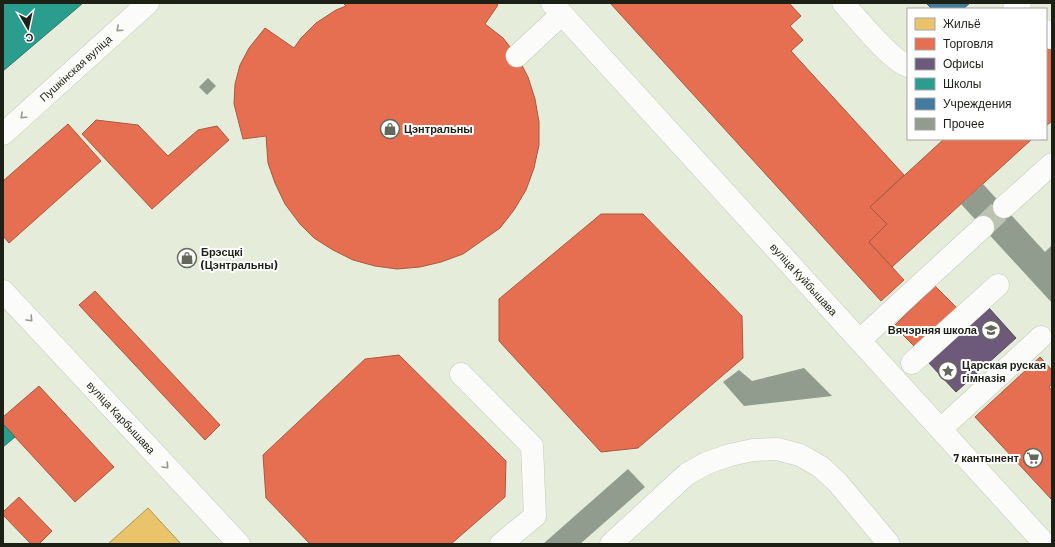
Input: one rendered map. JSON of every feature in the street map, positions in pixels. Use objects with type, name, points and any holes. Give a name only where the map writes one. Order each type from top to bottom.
[{"type":"street","name":"Пушкінская вуліца","points":[[3,134],[148,3]]},
{"type":"street","points":[[843,3],[890,54],[907,66]]},
{"type":"street","name":"вуліца Куйбышава","points":[[517,56],[557,8],[1045,544]]},
{"type":"street","points":[[1004,207],[1052,164]]},
{"type":"street","points":[[860,340],[983,227]]},
{"type":"street","points":[[912,363],[998,285]]},
{"type":"street","name":"вуліца Карбышава","points":[[3,291],[239,544]]},
{"type":"street","points":[[941,429],[1041,337]]},
{"type":"street","points":[[461,374],[532,446],[535,516],[501,544]]},
{"type":"street","points":[[611,544],[687,474],[707,463],[730,455],[753,450],[776,449],[800,455],[821,467],[838,483],[889,544]]},
{"type":"building: Жильё","points":[[148,508],[181,544],[108,544]]},
{"type":"building: Торговля","name":"Цэнтральны","points":[[343,3],[495,3],[498,5],[485,24],[503,38],[517,56],[528,77],[535,99],[539,122],[539,145],[534,168],[526,190],[514,210],[500,228],[463,254],[441,262],[420,267],[397,269],[375,266],[353,260],[333,250],[314,238],[300,224],[285,204],[268,163],[266,136],[243,139],[234,104],[235,84],[240,65],[249,48],[265,28],[294,48],[301,38],[316,23],[336,10],[346,6]]},
{"type":"building: Торговля","points":[[610,3],[789,3],[801,16],[790,26],[803,40],[791,51],[904,175],[870,207],[887,224],[869,242],[904,280],[881,301]]},
{"type":"building: Торговля","points":[[1052,41],[1052,121],[1047,125],[1047,46]]},
{"type":"building: Торговля","points":[[96,120],[138,125],[168,156],[198,130],[217,126],[229,140],[152,209],[82,134]]},
{"type":"building: Торговля","points":[[68,124],[101,161],[9,243],[3,236],[3,181]]},
{"type":"building: Торговля","points":[[943,140],[1031,140],[892,267],[869,242],[887,224],[870,207]]},
{"type":"building: Торговля","points":[[601,214],[643,214],[742,316],[743,358],[638,448],[601,452],[499,341],[499,299]]},
{"type":"building: Торговля","points":[[935,286],[958,309],[915,347],[894,326]]},
{"type":"building: Торговля","points":[[95,291],[220,425],[205,440],[79,305]]},
{"type":"building: Торговля","points":[[399,355],[506,461],[505,497],[451,544],[310,544],[266,498],[263,455],[365,359]]},
{"type":"building: Торговля","name":"7 кантынент","points":[[1040,357],[1052,370],[1052,384],[1049,387],[1052,391],[1052,500],[975,417]]},
{"type":"building: Торговля","points":[[39,386],[114,467],[75,502],[3,424],[3,417]]},
{"type":"building: Торговля","points":[[19,497],[52,531],[39,544],[31,544],[3,515],[3,512]]},
{"type":"building: Офисы","points":[[989,308],[1016,338],[956,392],[928,362]]},
{"type":"building: Школы","points":[[3,3],[83,3],[3,71]]},
{"type":"building: Школы","points":[[3,424],[15,437],[3,447]]},
{"type":"building: Учреждения","points":[[926,3],[970,3],[964,8],[931,8]]},
{"type":"building: Прочее","points":[[208,78],[216,86],[207,95],[199,87]]},
{"type":"building: Прочее","points":[[983,184],[1045,252],[1052,245],[1052,303],[961,204]]},
{"type":"building: Прочее","points":[[804,368],[832,396],[744,406],[723,382],[739,370],[752,381]]},
{"type":"building: Прочее","points":[[628,469],[645,487],[580,544],[543,544]]},
{"type":"tunnel","points":[[983,227],[1004,207]]},
{"type":"place","name":"Цэнтральны","points":[[390,129]]},
{"type":"place","name":"Брэсцкі (Цэнтральны)","points":[[187,258]]},
{"type":"place","name":"Вячэрняя школа","points":[[991,330]]},
{"type":"place","name":"Царская руская гімназія","points":[[948,371]]},
{"type":"place","name":"7 кантынент","points":[[1033,458]]}]
